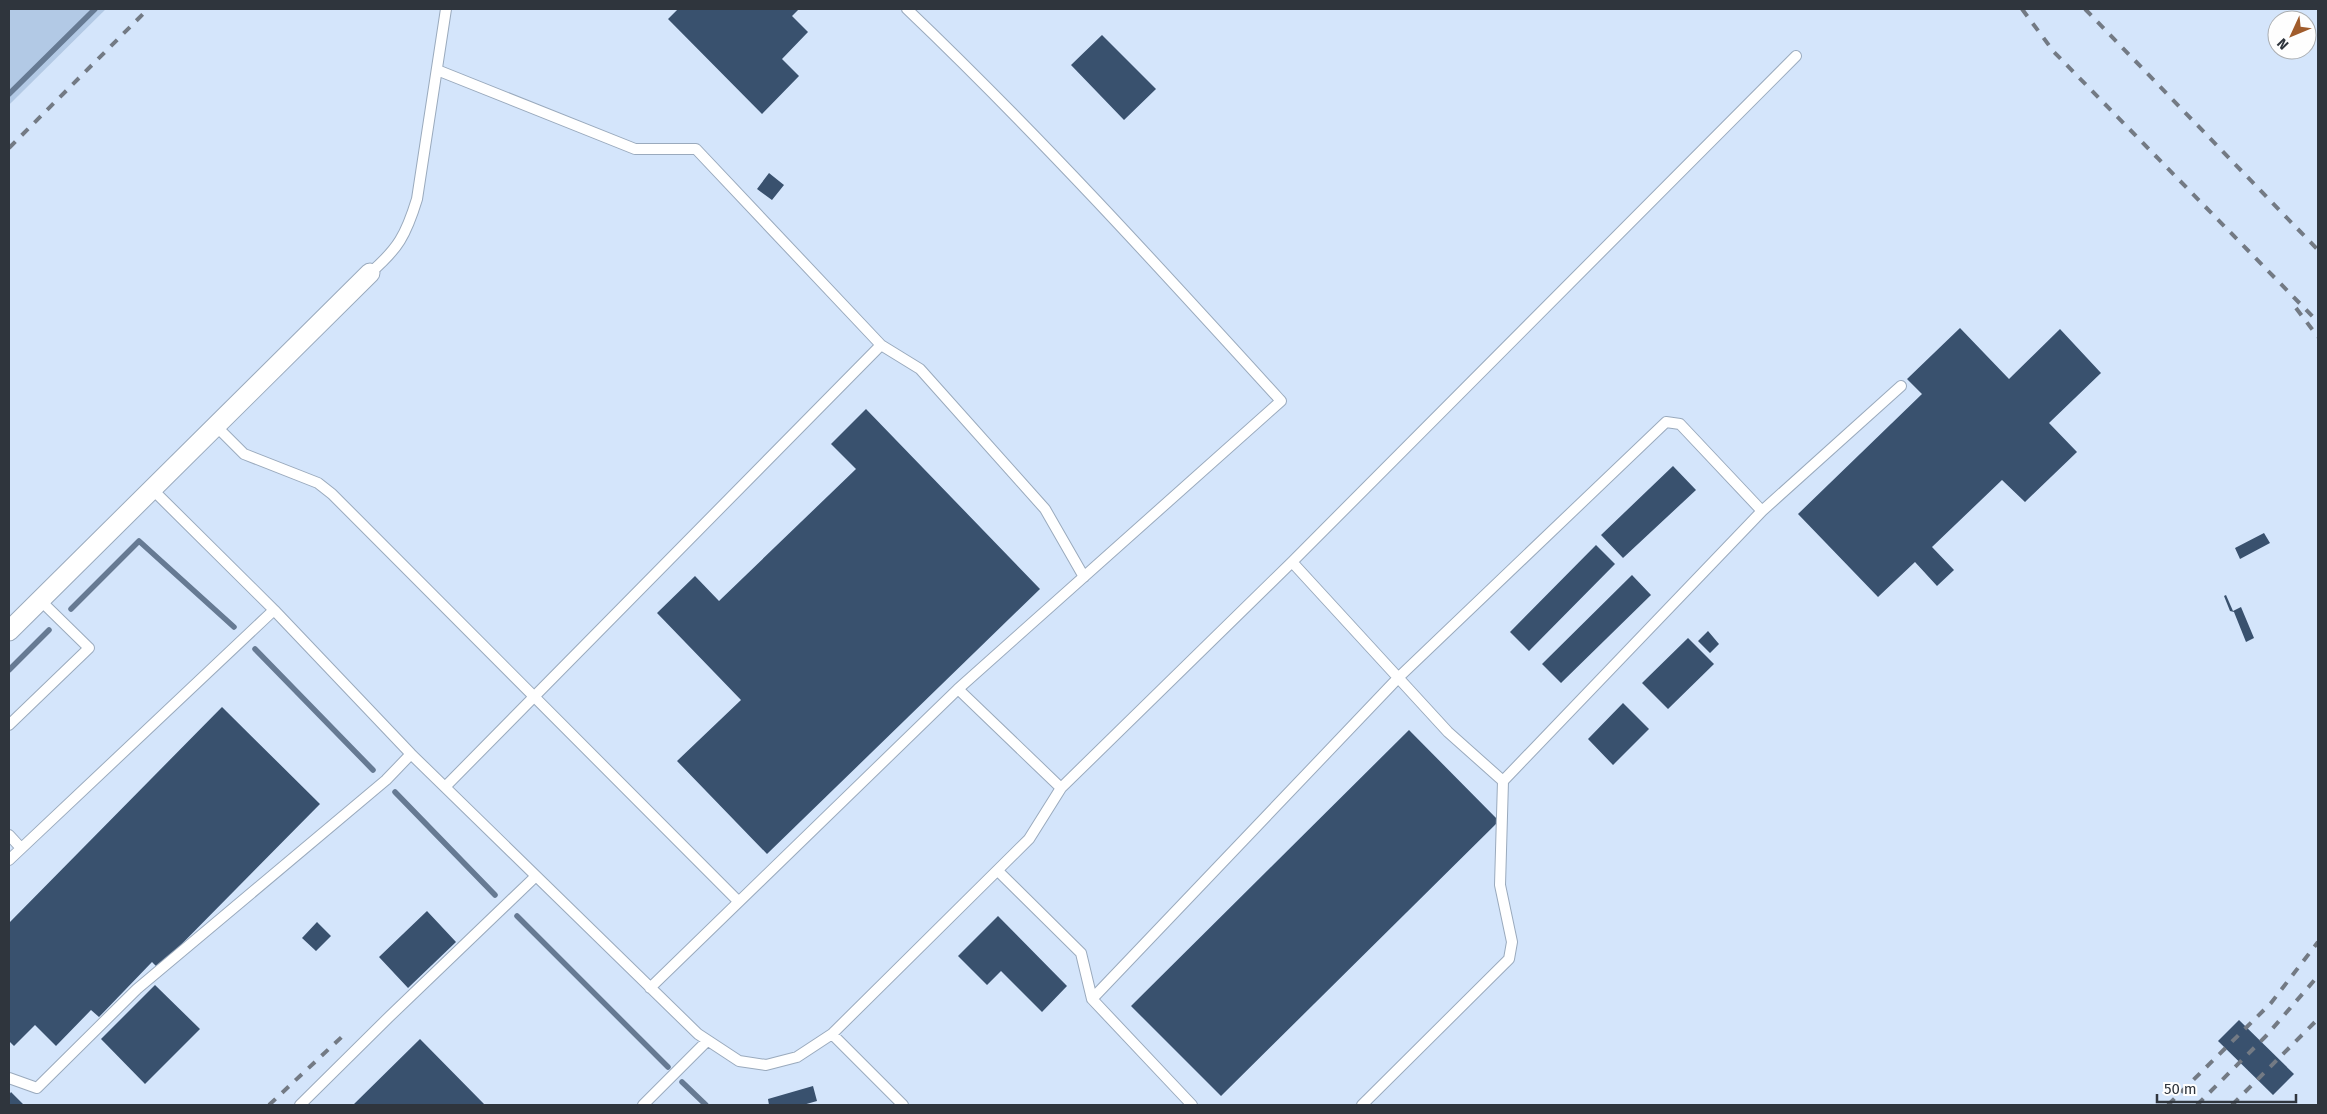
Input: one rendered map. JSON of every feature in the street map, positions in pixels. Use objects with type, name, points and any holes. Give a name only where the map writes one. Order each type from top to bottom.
[{"type":"street","points":[[9,631],[370,273]]},
{"type":"lane","points":[[370,273],[391,255],[408,228],[417,199],[446,9]]},
{"type":"lane","points":[[650,988],[958,690],[1280,401],[1122,228],[984,83],[907,9]]},
{"type":"lane","points":[[152,489],[274,610],[411,754],[698,1034],[739,1061],[766,1064],[797,1058],[832,1034],[998,871],[1028,839],[1061,788],[1292,562],[1796,56]]},
{"type":"lane","points":[[437,70],[635,149],[696,149],[881,345],[920,369],[1044,509],[1084,577]]},
{"type":"lane","points":[[445,787],[881,345]]},
{"type":"lane","points":[[1362,1105],[1509,958],[1512,942],[1500,885],[1503,781],[1762,511],[1901,386]]},
{"type":"lane","points":[[1092,999],[1399,677],[1666,422],[1680,424],[1762,511]]},
{"type":"lane","points":[[216,426],[244,454],[318,483],[332,494],[738,901]]},
{"type":"lane","points":[[1292,562],[1448,732],[1503,781]]},
{"type":"lane","points":[[9,726],[89,648],[40,600]]},
{"type":"lane","points":[[9,860],[274,610]]},
{"type":"lane","points":[[958,690],[1061,788]]},
{"type":"lane","points":[[9,1078],[37,1088],[137,989],[386,780],[411,754]]},
{"type":"lane","points":[[9,835],[21,848]]},
{"type":"lane","points":[[998,871],[1081,953],[1092,999],[1192,1105]]},
{"type":"lane","points":[[300,1105],[536,876]]},
{"type":"lane","points":[[832,1034],[903,1105]]},
{"type":"lane","points":[[643,1105],[708,1041]]},
{"type":"shaded area","points":[[9,9],[106,9],[9,105]]},
{"type":"shaded area","points":[[106,9],[2318,9],[2318,1105],[9,1105],[9,105]]},
{"type":"building","points":[[678,9],[799,9],[792,16],[808,32],[782,59],[799,76],[762,114],[668,19]]},
{"type":"building","points":[[1102,35],[1156,89],[1124,120],[1071,65]]},
{"type":"building","points":[[769,173],[784,185],[772,200],[757,189]]},
{"type":"building","points":[[1960,328],[2009,379],[2060,329],[2101,373],[2049,423],[2077,452],[2025,502],[2002,480],[1932,547],[1954,570],[1937,586],[1915,562],[1878,597],[1798,514],[1922,394],[1907,379]]},
{"type":"building","points":[[866,409],[1040,589],[767,854],[677,761],[741,700],[657,613],[695,576],[719,601],[856,469],[831,444]]},
{"type":"building","points":[[1673,466],[1696,490],[1623,558],[1601,535]]},
{"type":"building","points":[[2264,533],[2270,543],[2240,559],[2235,548]]},
{"type":"building","points":[[1596,545],[1615,564],[1529,651],[1510,632]]},
{"type":"building","points":[[1632,575],[1651,595],[1561,683],[1542,664]]},
{"type":"building","points":[[2226,595],[2233,611],[2241,607],[2254,638],[2246,642],[2234,612],[2230,611],[2224,596]]},
{"type":"building","points":[[1708,631],[1719,644],[1710,653],[1698,641]]},
{"type":"building","points":[[1688,638],[1714,664],[1668,709],[1642,683]]},
{"type":"building","points":[[1623,703],[1649,729],[1613,765],[1588,739]]},
{"type":"building","points":[[222,707],[320,804],[158,968],[152,962],[99,1017],[91,1010],[56,1046],[35,1025],[14,1046],[9,1041],[9,923]]},
{"type":"building","points":[[1409,730],[1499,821],[1221,1096],[1131,1006]]},
{"type":"building","points":[[427,911],[456,942],[408,988],[379,957]]},
{"type":"building","points":[[998,916],[1067,986],[1042,1012],[1001,971],[987,985],[958,956]]},
{"type":"building","points":[[317,922],[331,936],[316,951],[302,938]]},
{"type":"building","points":[[155,985],[200,1029],[145,1084],[101,1039]]},
{"type":"building","points":[[2239,1020],[2294,1074],[2273,1095],[2218,1041]]},
{"type":"building","points":[[420,1039],[485,1105],[353,1105]]},
{"type":"building","points":[[813,1086],[817,1101],[803,1105],[769,1105],[768,1099]]},
{"type":"building","points":[[11,1092],[24,1105],[9,1105],[9,1095]]},
{"type":"waterway","points":[[9,94],[95,9]]},
{"type":"waterway","points":[[71,609],[139,541],[234,627]]},
{"type":"waterway","points":[[9,670],[49,630]]},
{"type":"waterway","points":[[255,649],[373,770]]},
{"type":"waterway","points":[[395,792],[495,895]]},
{"type":"waterway","points":[[517,916],[668,1067]]},
{"type":"waterway","points":[[682,1082],[706,1105]]},
{"type":"railway","points":[[9,148],[148,9]]},
{"type":"railway","points":[[2022,9],[2054,52],[2318,322]]},
{"type":"railway","points":[[2085,9],[2318,250]]},
{"type":"railway","points":[[2296,308],[2318,337]]},
{"type":"railway","points":[[2168,1105],[2271,1003],[2318,942]]},
{"type":"railway","points":[[2197,1105],[2266,1036],[2318,976]]},
{"type":"railway","points":[[2232,1105],[2318,1019]]},
{"type":"railway","points":[[269,1105],[347,1032]]}]
